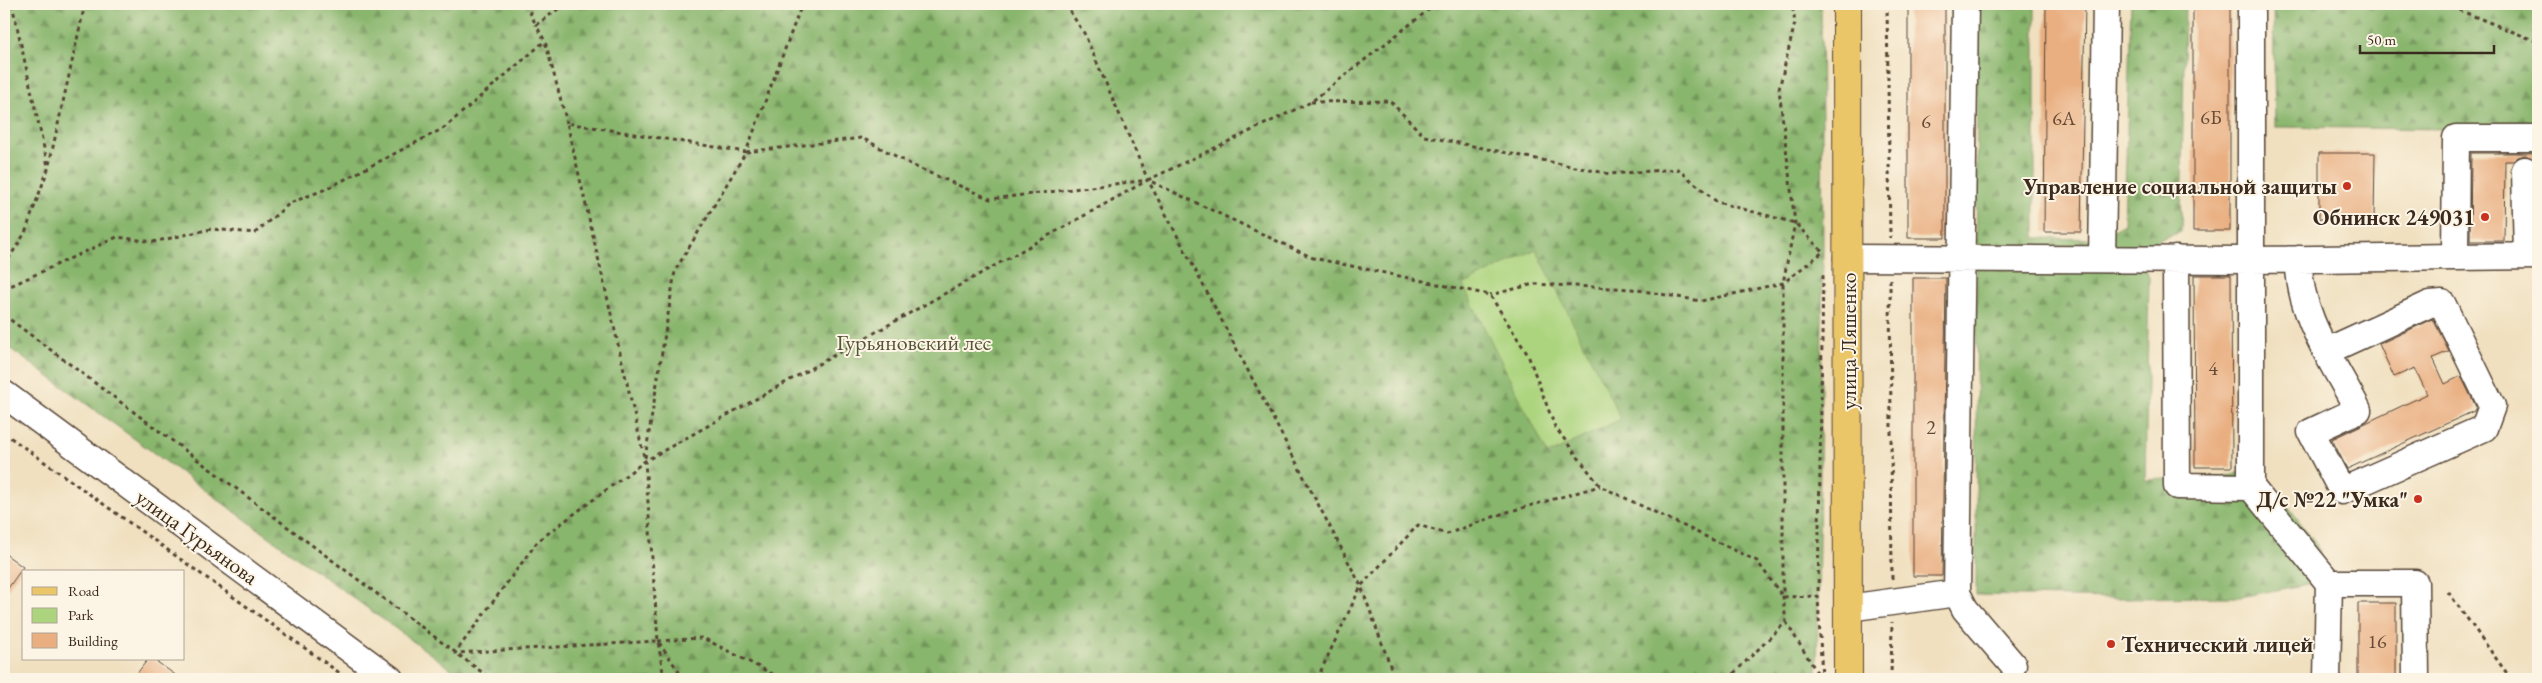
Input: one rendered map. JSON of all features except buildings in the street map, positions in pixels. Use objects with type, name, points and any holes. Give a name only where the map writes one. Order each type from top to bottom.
[{"type":"main road","name":"улица Ляшенко","points":[[1847,4],[1831,258],[1848,608],[1848,679]]},
{"type":"street","points":[[1965,4],[1958,594],[1965,609],[2014,665]]},
{"type":"street","points":[[2102,259],[2106,4]]},
{"type":"street","points":[[2251,4],[2251,487],[2329,583],[2327,679]]},
{"type":"street","points":[[2455,257],[2456,138],[2538,138]]},
{"type":"street","points":[[1831,258],[2252,260],[2532,256],[2525,170]]},
{"type":"street","points":[[2176,259],[2177,486],[2251,487]]},
{"type":"street","points":[[2299,259],[2298,275],[2309,317],[2358,410],[2311,432],[2342,491],[2484,428],[2492,406],[2442,303],[2430,304],[2327,351]]},
{"type":"street","name":"улица Гурьянова","points":[[4,394],[390,679]]},
{"type":"street","points":[[2329,583],[2415,584],[2416,679]]},
{"type":"street","points":[[1848,608],[1958,594]]},
{"type":"path","points":[[12,4],[48,169]]},
{"type":"path","points":[[4,266],[26,233],[48,169],[85,4]]},
{"type":"path","points":[[526,4],[545,41],[567,124],[645,461],[658,641],[664,679]]},
{"type":"path","points":[[536,25],[565,4]]},
{"type":"path","points":[[645,461],[674,270],[746,152],[802,4]]},
{"type":"path","points":[[1065,4],[1084,33],[1148,180],[1361,586],[1395,679]]},
{"type":"path","points":[[454,653],[538,542],[645,461],[1148,180],[1310,102],[1436,4]]},
{"type":"path","points":[[1792,4],[1795,23],[1779,89],[1795,224],[1784,283],[1784,597],[1786,622],[1822,679],[1818,596],[1823,272]]},
{"type":"path","points":[[1887,4],[1890,257],[1891,679]]},
{"type":"path","points":[[2444,4],[2538,42]]},
{"type":"path","points":[[4,289],[117,238],[153,242],[211,229],[255,233],[290,203],[326,189],[444,128],[545,41]]},
{"type":"path","points":[[1310,102],[1390,100],[1424,136],[1610,174],[1678,169],[1718,202],[1795,224],[1831,258]]},
{"type":"path","points":[[567,124],[746,152],[862,138],[916,167],[990,199],[1148,180],[1313,258],[1490,295],[1534,284],[1632,289],[1701,302],[1784,283],[1831,258]]},
{"type":"path","points":[[1823,242],[1831,258]]},
{"type":"path","points":[[1490,295],[1528,355],[1555,427],[1600,486],[1756,561],[1784,597]]},
{"type":"path","points":[[4,315],[454,653],[492,679]]},
{"type":"path","points":[[4,433],[348,679]]},
{"type":"path","points":[[1317,679],[1361,586],[1418,525],[1447,534],[1504,513],[1600,486]]},
{"type":"path","points":[[2448,592],[2511,679]]},
{"type":"path","points":[[1784,597],[1818,596]]},
{"type":"path","points":[[1728,679],[1786,622]]},
{"type":"path","points":[[454,653],[703,638],[782,679]]},
{"type":"path","points":[[658,641],[684,679]]},
{"type":"green space","name":"Гурьяновский лес","points":[[4,4],[1821,4],[1823,252],[1817,679],[465,679],[4,344]]},
{"type":"green space","points":[[1977,4],[2035,4],[2035,238],[2097,239],[2124,224],[2131,4],[2185,4],[2181,232],[2137,247],[2149,278],[2145,480],[2221,477],[2260,468],[2321,551],[2312,583],[2240,597],[2114,598],[1976,595]]},
{"type":"green space","points":[[2273,4],[2538,4],[2538,130],[2275,127]]},
{"type":"green space","points":[[1536,249],[1621,419],[1548,455],[1463,285]]},
{"type":"place","name":"Управление социальной защиты","points":[[2347,186]]},
{"type":"place","name":"Обнинск 249031","points":[[2485,217]]},
{"type":"place","name":"Д/с №22 \"Умка\"","points":[[2418,499]]},
{"type":"place","name":"Технический лицей","points":[[2111,644]]}]
